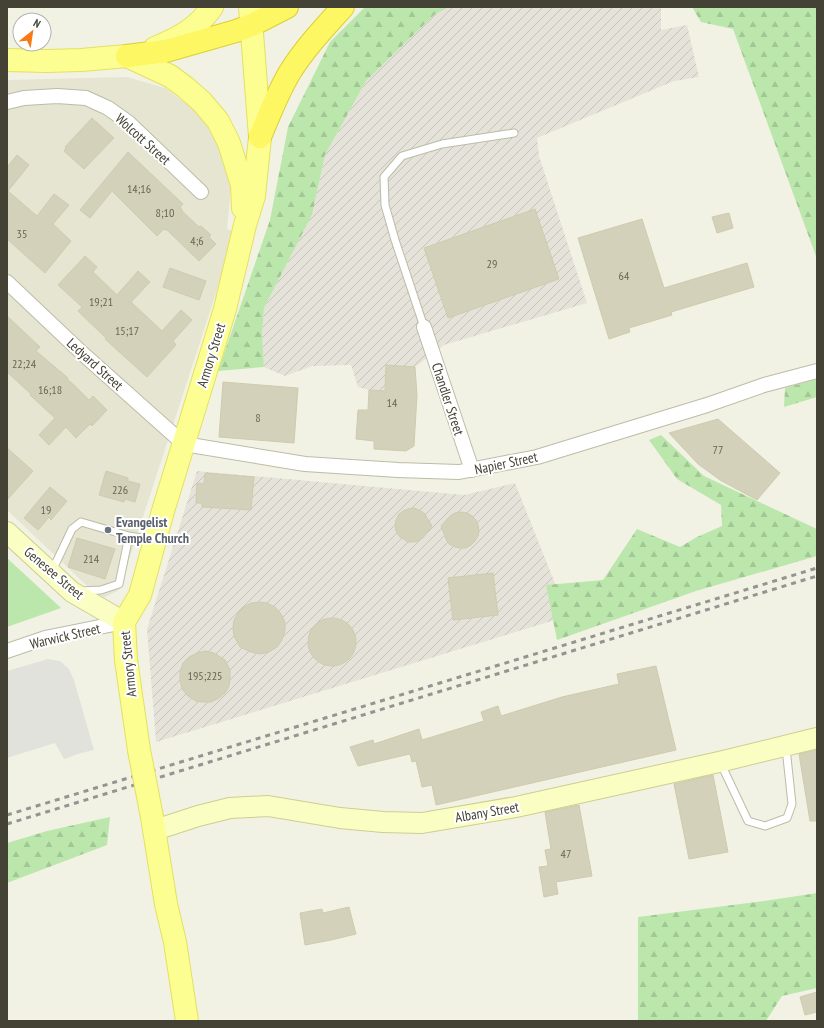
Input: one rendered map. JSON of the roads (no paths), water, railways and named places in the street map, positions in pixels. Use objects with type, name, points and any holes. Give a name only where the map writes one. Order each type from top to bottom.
[{"type":"highway","points":[[133,55],[166,51],[236,31],[251,16],[287,7]]},
{"type":"highway","points":[[260,137],[276,98],[290,73],[311,42],[343,7]]},
{"type":"main road","points":[[7,60],[81,60],[133,55],[173,40],[189,31],[204,18],[212,7]]},
{"type":"main road","name":"Armory Street","points":[[186,1017],[175,942],[166,904],[154,823],[139,750],[126,660],[124,622],[140,595],[163,511],[225,309],[245,225],[254,196],[260,137],[251,16]]},
{"type":"main road","name":"Armory Street","points":[[133,55],[170,76],[202,102],[218,121],[230,143],[242,185],[245,225]]},
{"type":"main road","name":"Genesee Street","points":[[7,532],[72,592],[124,622]]},
{"type":"main road","name":"Albany Street","points":[[154,823],[198,816],[230,808],[268,806],[383,822],[422,822],[516,807],[720,762],[817,738]]},
{"type":"street","name":"Wolcott Street","points":[[7,102],[24,98],[50,96],[86,98],[108,108],[129,123],[201,192]]},
{"type":"street","name":"Ledyard Street","points":[[7,282],[82,353],[184,444]]},
{"type":"street","name":"Chandler Street","points":[[424,328],[472,470]]},
{"type":"street","name":"Napier Street","points":[[184,444],[305,464],[459,472],[537,457],[707,405],[764,385],[817,371]]},
{"type":"street","name":"Warwick Street","points":[[7,652],[45,638],[124,622]]},
{"type":"lane","points":[[424,328],[385,205],[384,177],[402,156],[442,144],[514,133]]},
{"type":"lane","points":[[51,573],[72,529],[81,522],[129,536],[155,540]]},
{"type":"lane","points":[[72,592],[101,590],[119,584],[129,536]]},
{"type":"lane","points":[[720,762],[748,821],[765,826],[786,818],[792,804],[786,745]]},
{"type":"railway","points":[[7,815],[817,568]]},
{"type":"railway","points":[[7,824],[817,576]]},
{"type":"place","name":"Evangelist Temple Church","points":[[108,530]]}]
